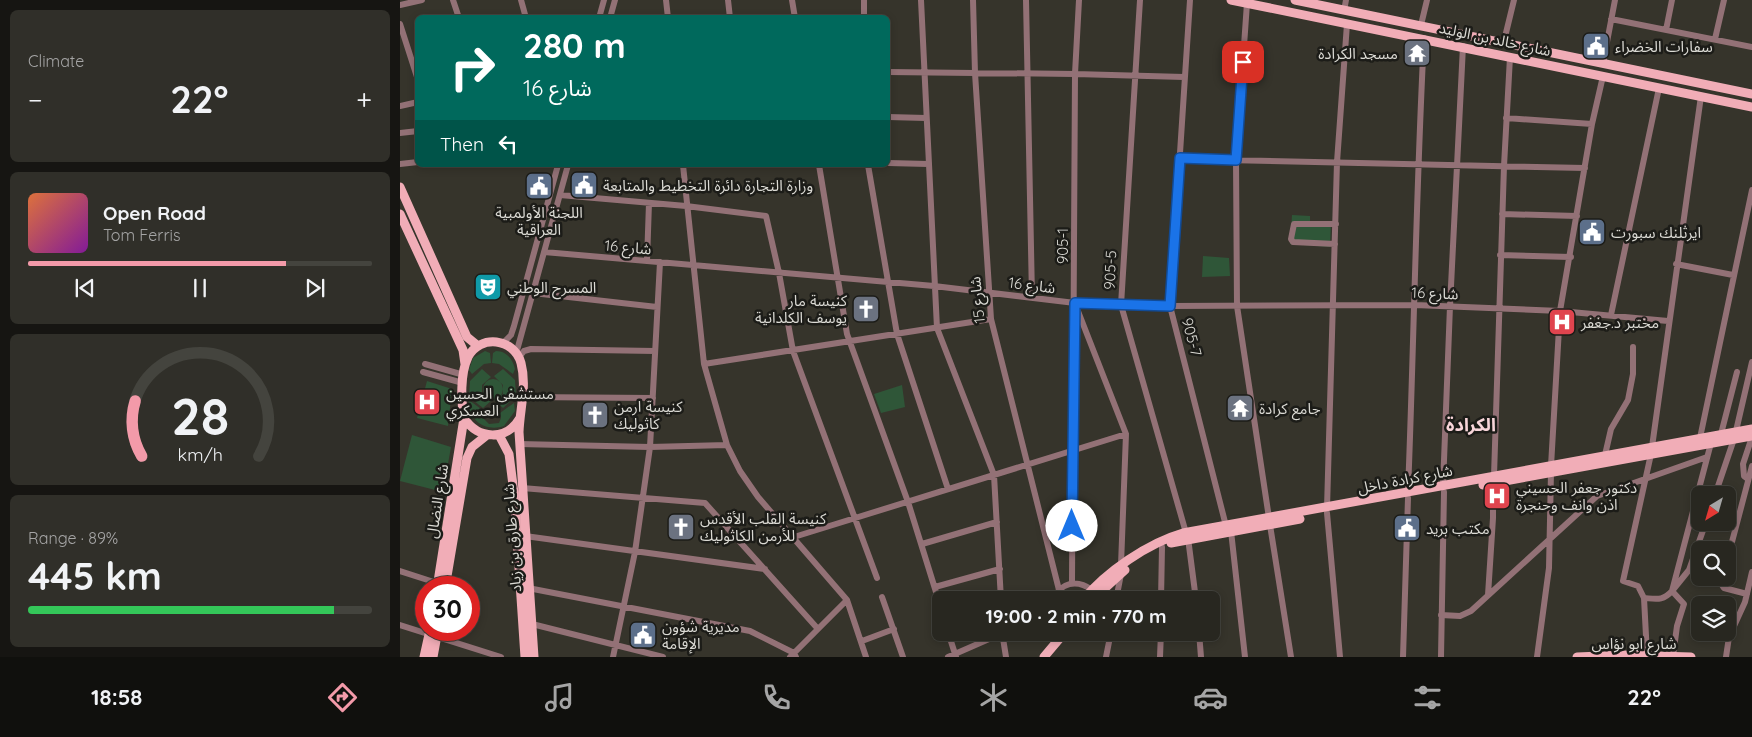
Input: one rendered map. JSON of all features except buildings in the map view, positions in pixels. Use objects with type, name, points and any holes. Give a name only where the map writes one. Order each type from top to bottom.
[{"type":"main road","name":"شارع خالد بن الوليد","points":[[1231,0],[1464,46],[1752,107]]},
{"type":"main road","name":"شارع خالد بن الوليد","points":[[1294,0],[1504,41],[1752,94]]},
{"type":"main road","points":[[400,187],[467,337],[478,346]]},
{"type":"main road","points":[[400,214],[463,350],[465,365],[463,379],[464,418],[471,428],[487,435],[499,435],[512,429],[520,418],[523,397],[523,376],[518,356],[503,344],[490,342],[478,346],[471,352],[465,365]]},
{"type":"main road","name":"شارع النضال","points":[[441,576],[464,418]]},
{"type":"main road","name":"شارع طارق بن زياد","points":[[520,418],[519,444],[534,657]]},
{"type":"main road","name":"شارع كرادة داخل","points":[[1551,469],[1605,455],[1711,444],[1752,429]]},
{"type":"main road","name":"شارع كرادة داخل","points":[[1092,590],[1164,540],[1270,522],[1651,450],[1721,434],[1752,436]]},
{"type":"main road","name":"شارع النضال","points":[[442,576],[468,458],[472,448],[487,435]]},
{"type":"main road","name":"شارع طارق بن زياد","points":[[499,435],[509,454],[514,493],[525,657]]},
{"type":"main road","name":"شارع كرادة داخل","points":[[1100,591],[1121,569],[1187,536]]},
{"type":"main road","points":[[424,657],[430,641]]},
{"type":"main road","points":[[433,641],[433,657]]},
{"type":"main road","points":[[1037,657],[1050,641]]},
{"type":"main road","points":[[1044,657],[1057,641]]},
{"type":"main road","name":"شارع ابو نؤاس","points":[[1577,657],[1647,655],[1691,657]]},
{"type":"street","points":[[400,5],[422,0]]},
{"type":"street","points":[[453,0],[458,15]]},
{"type":"street","points":[[520,0],[525,15]]},
{"type":"street","points":[[600,15],[604,0]]},
{"type":"street","points":[[611,15],[615,0]]},
{"type":"street","points":[[666,0],[668,15]]},
{"type":"street","points":[[728,0],[730,15]]},
{"type":"street","points":[[792,0],[794,15]]},
{"type":"street","points":[[864,0],[864,15]]},
{"type":"street","points":[[921,0],[923,73],[937,328],[994,475],[1001,591]]},
{"type":"street","name":"شارع 15","points":[[973,0],[975,72],[990,319],[1059,590]]},
{"type":"street","points":[[1026,0],[1032,297]]},
{"type":"street","name":"905-1","points":[[1072,583],[1075,74],[1079,0]]},
{"type":"street","name":"905-5","points":[[1140,0],[1121,305],[1187,536],[1195,591]]},
{"type":"street","name":"905-7","points":[[1190,0],[1170,306],[1228,529],[1245,657]]},
{"type":"street","points":[[1344,11],[1346,0]]},
{"type":"street","points":[[1421,25],[1426,0]]},
{"type":"street","points":[[1504,41],[1514,0]]},
{"type":"street","points":[[1603,63],[1615,0]]},
{"type":"street","points":[[1666,30],[1672,0]]},
{"type":"street","points":[[1715,39],[1724,0]]},
{"type":"street","points":[[1247,3],[1236,160],[1237,306],[1291,657]]},
{"type":"street","points":[[1611,19],[1752,47]]},
{"type":"street","points":[[400,24],[415,71]]},
{"type":"street","points":[[1340,657],[1327,510],[1337,162],[1347,24]]},
{"type":"street","points":[[1403,657],[1415,305],[1417,164],[1424,38]]},
{"type":"street","points":[[1441,657],[1450,306],[1464,46]]},
{"type":"street","points":[[1488,595],[1493,518],[1500,255],[1510,57]]},
{"type":"street","points":[[890,72],[1184,77]]},
{"type":"street","points":[[1537,657],[1549,568],[1551,469],[1560,311],[1571,258],[1592,124],[1603,76]]},
{"type":"street","points":[[1611,315],[1659,88]]},
{"type":"street","points":[[1647,655],[1644,598],[1638,586],[1624,581],[1651,450],[1701,96]]},
{"type":"street","points":[[400,106],[415,103]]},
{"type":"street","points":[[890,117],[926,118]]},
{"type":"street","points":[[1506,118],[1592,124]]},
{"type":"street","points":[[400,133],[415,131]]},
{"type":"street","points":[[1180,158],[1585,168]]},
{"type":"street","points":[[400,164],[415,162]]},
{"type":"street","points":[[890,163],[928,164]]},
{"type":"street","points":[[503,344],[511,335],[514,326],[557,167]]},
{"type":"street","points":[[518,356],[532,292],[567,167]]},
{"type":"street","points":[[683,167],[704,364],[727,446],[740,471],[758,497],[847,600],[866,657]]},
{"type":"street","points":[[819,167],[837,278],[850,341],[908,502],[936,591]]},
{"type":"street","points":[[868,167],[896,334],[948,489]]},
{"type":"street","points":[[1700,438],[1752,190]]},
{"type":"street","points":[[560,196],[686,206],[766,216],[779,273],[793,351],[877,578]]},
{"type":"street","points":[[647,261],[650,203]]},
{"type":"street","points":[[1502,214],[1577,216]]},
{"type":"street","points":[[1336,224],[1294,224],[1291,239],[1293,242],[1336,244]]},
{"type":"street","name":"شارع 16","points":[[544,252],[934,286],[1075,303],[1170,306],[1334,304],[1450,306],[1560,311],[1668,321]]},
{"type":"street","points":[[1500,255],[1571,258]]},
{"type":"street","points":[[613,657],[635,552],[650,447],[660,262]]},
{"type":"street","points":[[1676,264],[1733,275]]},
{"type":"street","points":[[532,292],[657,307]]},
{"type":"street","points":[[1075,303],[1126,434],[1121,569],[1117,591]]},
{"type":"street","points":[[704,364],[990,319]]},
{"type":"street","points":[[1605,455],[1611,429],[1628,400],[1633,374],[1633,347]]},
{"type":"street","points":[[518,356],[524,350],[531,349],[655,351]]},
{"type":"street","points":[[1718,486],[1735,435],[1752,362]]},
{"type":"street","points":[[424,364],[463,379]]},
{"type":"street","points":[[423,372],[463,379]]},
{"type":"street","points":[[1721,434],[1737,372]]},
{"type":"street","points":[[523,397],[654,398]]},
{"type":"street","points":[[794,537],[1126,434]]},
{"type":"street","points":[[1748,479],[1744,474],[1743,464],[1752,436]]},
{"type":"street","points":[[519,444],[650,447],[727,446]]},
{"type":"street","points":[[1672,591],[1711,444]]},
{"type":"street","points":[[1441,615],[1466,614],[1597,496],[1707,457]]},
{"type":"street","points":[[1732,541],[1752,466]]},
{"type":"street","points":[[522,488],[705,503],[818,629]]},
{"type":"street","points":[[922,544],[997,522]]},
{"type":"street","points":[[1644,598],[1660,600],[1672,591],[1689,570],[1703,531]]},
{"type":"street","points":[[525,536],[765,570]]},
{"type":"street","points":[[1161,591],[1162,547]]},
{"type":"street","points":[[935,587],[1000,569]]},
{"type":"street","points":[[400,571],[415,577]]},
{"type":"street","points":[[1726,657],[1730,637],[1743,609],[1752,572]]},
{"type":"street","points":[[1059,590],[1072,583],[1084,585],[1092,590]]},
{"type":"street","points":[[1723,586],[1747,594]]},
{"type":"street","points":[[528,588],[750,631],[793,656],[847,600]]},
{"type":"street","points":[[1672,591],[1684,604],[1677,626],[1673,656]]},
{"type":"street","points":[[882,597],[903,657]]},
{"type":"street","points":[[532,624],[663,657]]},
{"type":"street","points":[[400,625],[415,628]]},
{"type":"street","points":[[862,641],[894,629]]},
{"type":"street","points":[[457,641],[501,657]]},
{"type":"street","points":[[951,641],[955,656]]},
{"type":"street","points":[[948,657],[955,656],[986,641]]},
{"type":"street","points":[[1004,641],[1006,657]]},
{"type":"street","points":[[1106,657],[1109,641]]},
{"type":"street","points":[[1160,657],[1161,641]]},
{"type":"street","points":[[1200,641],[1201,657]]},
{"type":"green space","points":[[1292,215],[1310,216],[1310,222],[1331,223],[1330,247],[1290,244]]},
{"type":"green space","points":[[1203,256],[1229,258],[1230,276],[1202,277]]},
{"type":"green space","points":[[485,351],[490,353],[491,363],[484,364],[472,374],[469,370],[473,358]]},
{"type":"green space","points":[[496,351],[506,354],[511,359],[515,369],[513,374],[499,364],[492,363],[493,353]]},
{"type":"green space","points":[[482,369],[491,377],[482,385],[482,394],[491,401],[483,408],[469,397],[470,381]]},
{"type":"green space","points":[[503,369],[515,380],[516,396],[503,408],[494,400],[503,394],[503,385],[494,376]]},
{"type":"green space","points":[[493,379],[500,382],[503,389],[500,396],[493,399],[486,396],[483,389],[486,382]]},
{"type":"green space","points":[[427,381],[452,389],[448,426],[417,418]]},
{"type":"green space","points":[[902,385],[905,407],[881,413],[874,394]]},
{"type":"green space","points":[[469,400],[485,412],[483,418],[489,424],[499,423],[500,413],[514,403],[515,411],[504,426],[485,426],[475,419],[469,407]]},
{"type":"green space","points":[[412,435],[451,447],[443,492],[400,481]]},
{"type":"place","name":"سفارات الخضراء","points":[[1596,46]]},
{"type":"place","name":"مسجد الكرادة","points":[[1417,53]]},
{"type":"place","name":"وزارة التجارة دائرة التخطيط والمتابعة","points":[[584,185]]},
{"type":"place","name":"اللجنة الأولمبية العراقية","points":[[539,186]]},
{"type":"place","name":"ايرثلنك سبورت","points":[[1592,232]]},
{"type":"place","name":"المسرح الوطني","points":[[488,287]]},
{"type":"place","name":"كنيسة مار يوسف الكلدانية","points":[[866,309]]},
{"type":"place","name":"مختبر د.جغفر","points":[[1562,322]]},
{"type":"place","name":"مستشفى الحسين العسكري","points":[[427,402]]},
{"type":"place","name":"جامع كرادة","points":[[1240,408]]},
{"type":"place","name":"كنيسة ارمن كاثوليك","points":[[595,415]]},
{"type":"place","name":"دكتور جعفر الحسيني اذن وانف وحنجرة","points":[[1497,496]]},
{"type":"place","name":"كنيسة القلب الأقدس للأرمن الكاثوليك","points":[[681,527]]},
{"type":"place","name":"مكتب بريد","points":[[1407,528]]},
{"type":"place","name":"مديرية شؤون الإقامة","points":[[643,635]]},
{"type":"district","name":"الكرادة","points":[[1471,424]]},
{"type":"route","points":[[1072,526],[1075,303],[1170,306],[1180,158],[1236,160],[1243,62]]}]
